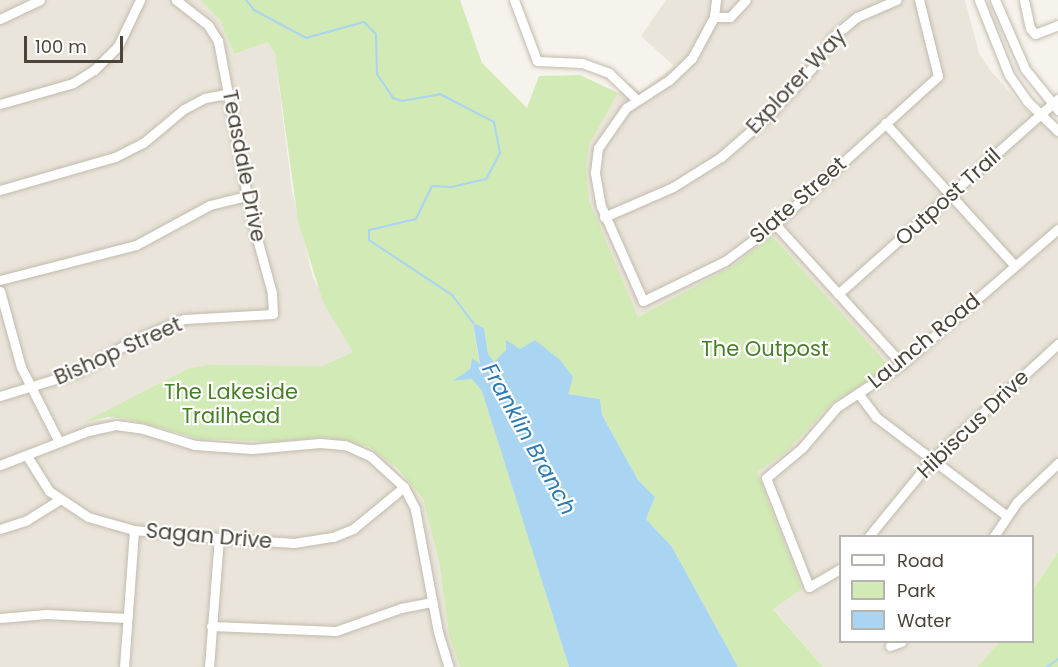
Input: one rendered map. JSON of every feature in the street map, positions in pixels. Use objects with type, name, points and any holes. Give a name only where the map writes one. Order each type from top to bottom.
[{"type":"street","points":[[0,19],[40,0]]},
{"type":"street","points":[[0,104],[74,83],[94,70],[118,46],[140,0]]},
{"type":"street","name":"Teasdale Drive","points":[[176,0],[208,25],[218,41],[230,93],[247,196],[272,293],[273,314]]},
{"type":"street","points":[[514,0],[537,61],[582,63],[609,72],[636,99]]},
{"type":"street","points":[[604,217],[596,173],[598,148],[609,127],[636,99],[669,80],[692,58],[714,17],[716,0]]},
{"type":"street","points":[[714,17],[730,17],[746,0]]},
{"type":"street","name":"Explorer Way","points":[[604,217],[673,187],[721,157],[768,116],[811,69],[834,36],[857,16],[896,0]]},
{"type":"street","name":"Slate Street","points":[[604,217],[643,301],[725,261],[775,224],[938,76],[919,0]]},
{"type":"street","points":[[979,0],[1010,75],[1039,115],[1058,131]]},
{"type":"street","points":[[995,0],[1020,61],[1056,104]]},
{"type":"street","points":[[1024,0],[1035,34],[1058,25]]},
{"type":"street","points":[[0,190],[115,157],[143,143],[183,109],[205,98],[230,93]]},
{"type":"street","name":"Outpost Trail","points":[[838,294],[1039,115],[1056,104]]},
{"type":"street","points":[[885,123],[1015,266]]},
{"type":"street","points":[[0,280],[136,245],[210,205],[247,196]]},
{"type":"street","points":[[775,224],[902,364]]},
{"type":"street","name":"Launch Road","points":[[839,570],[809,587],[766,478],[802,448],[837,407],[902,364],[1058,229]]},
{"type":"street","points":[[0,291],[30,388],[59,442]]},
{"type":"street","name":"Bishop Street","points":[[0,396],[78,372],[132,340],[184,319],[273,314]]},
{"type":"street","name":"Hibiscus Drive","points":[[871,535],[932,459],[1058,344]]},
{"type":"street","points":[[858,393],[876,417],[1007,516]]},
{"type":"street","points":[[0,465],[59,442],[116,425],[217,448],[345,445],[370,456],[404,487],[422,536],[432,602],[449,667]]},
{"type":"street","name":"Sagan Drive","points":[[27,456],[40,480],[58,501],[88,517],[134,530],[219,538],[294,543],[333,537],[352,529],[404,487]]},
{"type":"street","points":[[995,535],[1007,516],[1058,463]]},
{"type":"street","points":[[0,529],[27,520],[58,501]]},
{"type":"street","points":[[124,667],[134,530]]},
{"type":"street","points":[[209,667],[219,538]]},
{"type":"street","points":[[211,626],[336,631],[401,608],[432,602]]},
{"type":"street","points":[[0,618],[36,614],[128,618]]},
{"type":"street","points":[[890,646],[898,643]]},
{"type":"shaded area","points":[[0,0],[200,0],[220,20],[234,54],[268,42],[275,54],[292,191],[313,278],[353,352],[322,366],[187,369],[88,420],[127,419],[185,437],[224,441],[273,442],[328,437],[355,441],[384,456],[423,499],[439,561],[449,636],[460,667],[0,667]]},
{"type":"shaded area","points":[[666,0],[965,0],[979,53],[990,70],[1023,107],[1058,137],[1058,552],[1034,588],[1034,535],[839,535],[839,643],[999,643],[977,667],[823,667],[773,608],[802,589],[757,472],[786,452],[832,403],[889,367],[772,236],[733,266],[638,317],[596,226],[589,201],[586,167],[589,145],[618,93],[630,83],[640,92],[674,66],[641,36]]},
{"type":"green space","points":[[200,0],[460,0],[482,63],[527,108],[539,76],[580,75],[618,93],[589,145],[586,167],[589,201],[638,317],[733,266],[772,236],[890,367],[832,403],[786,452],[757,472],[802,589],[773,609],[823,667],[738,667],[672,547],[646,519],[655,497],[638,480],[602,415],[600,399],[568,394],[520,349],[506,350],[494,363],[488,354],[484,328],[473,324],[480,365],[472,359],[470,369],[455,381],[472,379],[482,390],[569,667],[460,667],[449,636],[439,561],[423,499],[397,468],[369,447],[328,437],[273,442],[200,439],[127,419],[109,417],[84,422],[187,369],[208,365],[322,366],[353,352],[323,302],[298,221],[275,54],[268,42],[234,54],[220,20]]},
{"type":"green space","points":[[1058,552],[1058,667],[977,667],[999,643],[1034,643],[1034,588]]},
{"type":"water","points":[[473,323],[484,328],[488,354],[494,362],[506,350],[506,340],[520,349],[535,340],[560,360],[573,377],[568,394],[600,399],[602,415],[638,480],[655,497],[646,519],[672,547],[738,667],[569,667],[482,391],[472,379],[453,381],[470,369],[472,358],[480,364]]},
{"type":"waterway","name":"Franklin Branch","points":[[246,0],[254,10],[306,38],[364,22],[376,34],[377,74],[393,98],[402,101],[440,94],[494,122],[500,153],[486,179],[452,187],[432,186],[416,219],[369,230],[369,240],[452,295],[473,323]]},
{"type":"waterway","points":[[1047,667],[1058,659]]},
{"type":"park label","name":"The Outpost","points":[[765,349]]},
{"type":"park label","name":"The Lakeside Trailhead","points":[[231,404]]}]
